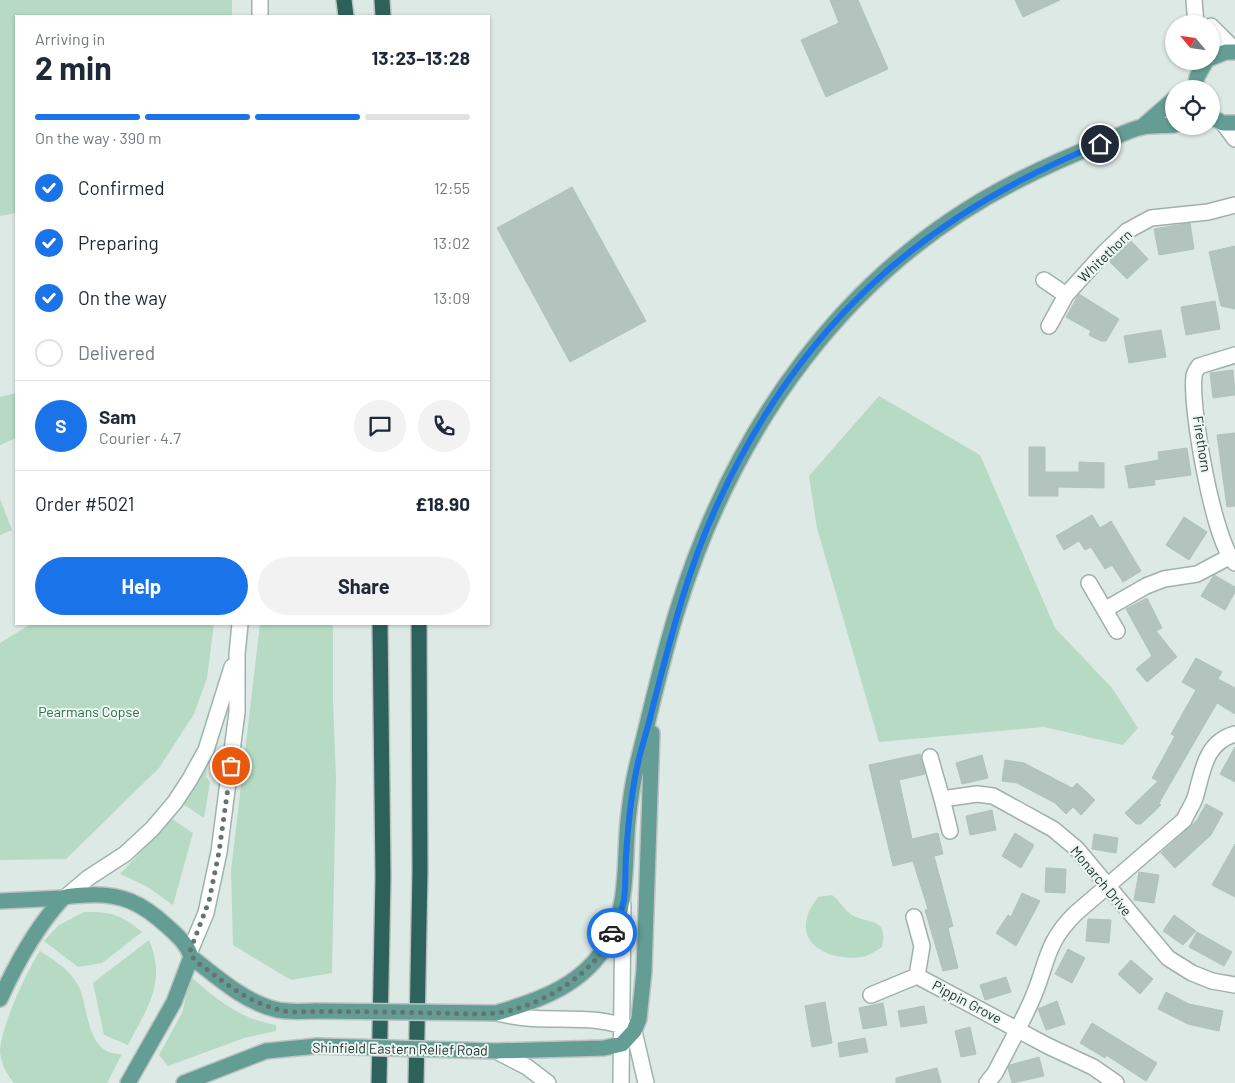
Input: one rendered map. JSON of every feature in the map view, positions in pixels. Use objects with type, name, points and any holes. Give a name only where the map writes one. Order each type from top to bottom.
[{"type":"highway","points":[[344,0],[346,15]]},
{"type":"highway","points":[[382,0],[384,15]]},
{"type":"highway","points":[[379,1083],[383,877],[380,625]]},
{"type":"highway","points":[[416,1083],[420,871],[418,625]]},
{"type":"main road","points":[[1220,54],[1235,51]]},
{"type":"main road","points":[[0,902],[98,894],[120,897],[138,903],[157,916],[177,934],[191,954],[231,988],[253,1001],[273,1009],[496,1014],[554,993],[585,971],[599,957],[611,937],[624,901],[628,820],[638,764],[678,608],[717,504],[745,450],[781,390],[817,342],[883,274],[948,222],[1030,174],[1142,127],[1165,107]]},
{"type":"main road","points":[[1142,127],[1165,126]]},
{"type":"main road","points":[[622,1044],[628,1028],[642,1008],[650,823],[652,712]]},
{"type":"main road","points":[[0,1000],[32,939],[49,913],[65,897]]},
{"type":"main road","points":[[128,1083],[174,1002],[191,954]]},
{"type":"main road","name":"Shinfield Eastern Relief Road","points":[[184,1083],[266,1051],[317,1046],[496,1051],[604,1048],[622,1044]]},
{"type":"street","points":[[260,0],[260,15]]},
{"type":"street","points":[[1220,35],[1235,51]]},
{"type":"street","points":[[1220,121],[1235,138]]},
{"type":"street","name":"Whitethorn","points":[[1049,326],[1066,296],[1127,231],[1151,218],[1208,212],[1235,205]]},
{"type":"street","points":[[1044,280],[1066,296]]},
{"type":"street","name":"Firethorn","points":[[1106,609],[1146,586],[1164,579],[1197,574],[1232,560],[1214,513],[1198,426],[1194,375],[1199,366],[1235,355]]},
{"type":"street","points":[[1089,583],[1117,630]]},
{"type":"street","points":[[191,954],[206,913],[219,852],[237,712],[237,654],[240,625]]},
{"type":"street","points":[[65,897],[88,878],[125,854],[152,829],[175,802],[206,750],[237,654]]},
{"type":"street","points":[[987,1083],[995,1073],[1030,1004],[1052,942],[1064,924],[1184,820],[1194,800],[1204,765],[1214,747],[1223,738],[1235,734]]},
{"type":"street","points":[[930,757],[950,831]]},
{"type":"street","name":"Monarch Drive","points":[[942,799],[977,794],[993,796],[1053,829],[1077,849],[1168,958],[1192,973],[1212,981],[1235,985]]},
{"type":"street","points":[[624,901],[628,1028],[646,1083]]},
{"type":"street","name":"Pippin Grove","points":[[914,917],[922,946],[917,976]]},
{"type":"street","name":"Pippin Grove","points":[[917,976],[1093,1067],[1116,1083]]},
{"type":"street","name":"Pippin Grove","points":[[871,995],[917,976]]},
{"type":"street","points":[[496,1014],[527,1018],[607,1021],[628,1028]]},
{"type":"street","points":[[620,1083],[622,1044]]},
{"type":"street","points":[[496,1051],[527,1067],[548,1083]]},
{"type":"green space","points":[[0,0],[232,0],[232,15],[15,15],[15,213],[0,216]]},
{"type":"green space","points":[[15,393],[15,438],[0,445],[0,397]]},
{"type":"green space","points":[[879,396],[980,455],[1055,628],[1112,688],[1138,728],[1123,745],[1044,727],[879,742],[817,528],[809,476]]},
{"type":"green space","points":[[0,499],[12,530],[0,535]]},
{"type":"green space","name":"Pearmans Copse","points":[[29,625],[214,625],[207,678],[194,714],[159,768],[66,859],[0,860],[0,643]]},
{"type":"green space","points":[[260,625],[333,625],[333,702],[336,777],[332,973],[291,980],[233,945],[231,871]]},
{"type":"green space","points":[[216,739],[214,756],[207,763],[206,777],[210,782],[204,818],[183,804]]},
{"type":"green space","points":[[172,819],[193,833],[173,905],[146,886],[120,874]]},
{"type":"green space","points":[[832,895],[852,915],[880,926],[883,931],[882,947],[865,956],[851,958],[830,954],[820,950],[813,944],[808,936],[806,926],[809,912],[818,897]]},
{"type":"green space","points":[[84,912],[115,915],[128,921],[142,932],[102,963],[78,967],[44,941],[59,925]]},
{"type":"green space","points":[[149,940],[156,969],[155,982],[148,1007],[128,1045],[104,1035],[93,983]]},
{"type":"green space","points":[[40,951],[66,970],[78,985],[91,1029],[101,1047],[110,1052],[122,1054],[107,1083],[14,1083],[5,1069],[0,1052],[4,1029],[28,972]]},
{"type":"green space","points":[[191,977],[230,1008],[252,1019],[276,1025],[276,1031],[244,1038],[168,1066],[159,1055],[182,1013]]},
{"type":"building","points":[[830,0],[858,0],[888,69],[826,97],[801,40],[839,23]]},
{"type":"building","points":[[1015,0],[1060,0],[1023,17]]},
{"type":"building","points":[[572,187],[646,321],[570,362],[497,228]]},
{"type":"building","points":[[1190,223],[1194,249],[1159,255],[1154,229]]},
{"type":"building","points":[[1131,241],[1148,259],[1127,279],[1109,261]]},
{"type":"building","points":[[1235,246],[1235,309],[1221,306],[1209,252]]},
{"type":"building","points":[[1079,294],[1119,319],[1106,341],[1101,341],[1089,335],[1091,331],[1066,317]]},
{"type":"building","points":[[1215,301],[1220,329],[1186,335],[1181,307]]},
{"type":"building","points":[[1161,330],[1166,357],[1129,363],[1124,336]]},
{"type":"building","points":[[1233,370],[1235,395],[1213,398],[1210,373]]},
{"type":"building","points":[[1235,433],[1235,506],[1227,507],[1217,435]]},
{"type":"building","points":[[1029,447],[1045,447],[1045,472],[1079,472],[1079,462],[1104,463],[1104,488],[1058,487],[1058,496],[1029,496]]},
{"type":"building","points":[[1187,448],[1191,475],[1154,480],[1155,485],[1129,488],[1125,466],[1159,460],[1158,452]]},
{"type":"building","points":[[1092,515],[1100,528],[1111,521],[1141,571],[1123,582],[1112,565],[1105,569],[1091,547],[1085,550],[1079,541],[1064,550],[1056,536]]},
{"type":"building","points":[[1184,517],[1207,532],[1189,560],[1166,545]]},
{"type":"building","points":[[1214,575],[1235,587],[1235,592],[1225,610],[1201,596]]},
{"type":"building","points":[[1147,598],[1162,628],[1156,631],[1177,657],[1147,682],[1136,669],[1152,656],[1126,609]]},
{"type":"building","points":[[1196,658],[1222,672],[1218,679],[1235,688],[1235,714],[1217,703],[1159,803],[1161,805],[1141,824],[1136,824],[1125,813],[1158,781],[1152,778],[1175,736],[1171,734],[1196,690],[1182,682]]},
{"type":"building","points":[[1235,747],[1235,782],[1220,774]]},
{"type":"building","points":[[920,754],[925,774],[899,780],[912,839],[938,833],[943,854],[934,856],[953,926],[948,928],[958,968],[943,971],[925,910],[928,909],[913,861],[893,866],[869,765]]},
{"type":"building","points":[[982,755],[988,778],[962,784],[956,763]]},
{"type":"building","points":[[1005,760],[1024,763],[1072,788],[1077,783],[1095,800],[1081,815],[1073,807],[1066,814],[1055,803],[1017,783],[1002,781]]},
{"type":"building","points":[[1206,804],[1223,813],[1211,835],[1175,868],[1161,853],[1197,820]]},
{"type":"building","points":[[992,810],[996,830],[970,835],[966,816]]},
{"type":"building","points":[[1015,833],[1034,845],[1021,868],[1002,856]]},
{"type":"building","points":[[1094,834],[1118,838],[1116,853],[1092,849]]},
{"type":"building","points":[[1235,844],[1235,897],[1212,885]]},
{"type":"building","points":[[1046,868],[1066,869],[1065,893],[1045,892]]},
{"type":"building","points":[[1139,872],[1159,875],[1154,903],[1134,900]]},
{"type":"building","points":[[1022,893],[1040,901],[1016,946],[996,933],[1008,915],[1011,917]]},
{"type":"building","points":[[1174,915],[1196,931],[1183,945],[1163,931]]},
{"type":"building","points":[[1088,919],[1111,920],[1109,943],[1086,941]]},
{"type":"building","points":[[1197,932],[1232,952],[1224,966],[1189,947]]},
{"type":"building","points":[[1068,949],[1085,958],[1072,983],[1055,974]]},
{"type":"building","points":[[1131,960],[1153,979],[1140,994],[1118,974]]},
{"type":"building","points":[[1006,977],[1011,992],[985,1000],[980,985]]},
{"type":"building","points":[[1166,992],[1189,1004],[1223,1011],[1219,1031],[1188,1024],[1158,1009]]},
{"type":"building","points":[[1057,1001],[1065,1024],[1046,1030],[1038,1009]]},
{"type":"building","points":[[825,1002],[832,1043],[812,1047],[805,1006]]},
{"type":"building","points":[[883,1003],[887,1025],[863,1029],[859,1008]]},
{"type":"building","points":[[924,1006],[927,1023],[901,1027],[898,1011]]},
{"type":"building","points":[[1092,1023],[1157,1063],[1146,1081],[1106,1055],[1105,1058],[1080,1043]]},
{"type":"building","points":[[970,1027],[976,1054],[961,1057],[955,1031]]},
{"type":"building","points":[[865,1038],[868,1052],[840,1057],[838,1043]]},
{"type":"building","points":[[1039,1057],[1044,1076],[1012,1083],[1008,1068],[1010,1065]]},
{"type":"building","points":[[937,1068],[941,1083],[896,1083],[896,1078]]},
{"type":"way so far","points":[[231,766],[227,803],[209,901],[190,951],[191,957],[231,988],[253,1001],[273,1009],[290,1012],[496,1014],[534,1002],[567,985],[599,957],[612,933]]},
{"type":"route","points":[[612,933],[624,901],[628,820],[638,764],[678,608],[717,504],[745,450],[781,390],[817,342],[854,301],[913,248],[948,222],[1006,186],[1055,162],[1100,144]]}]
